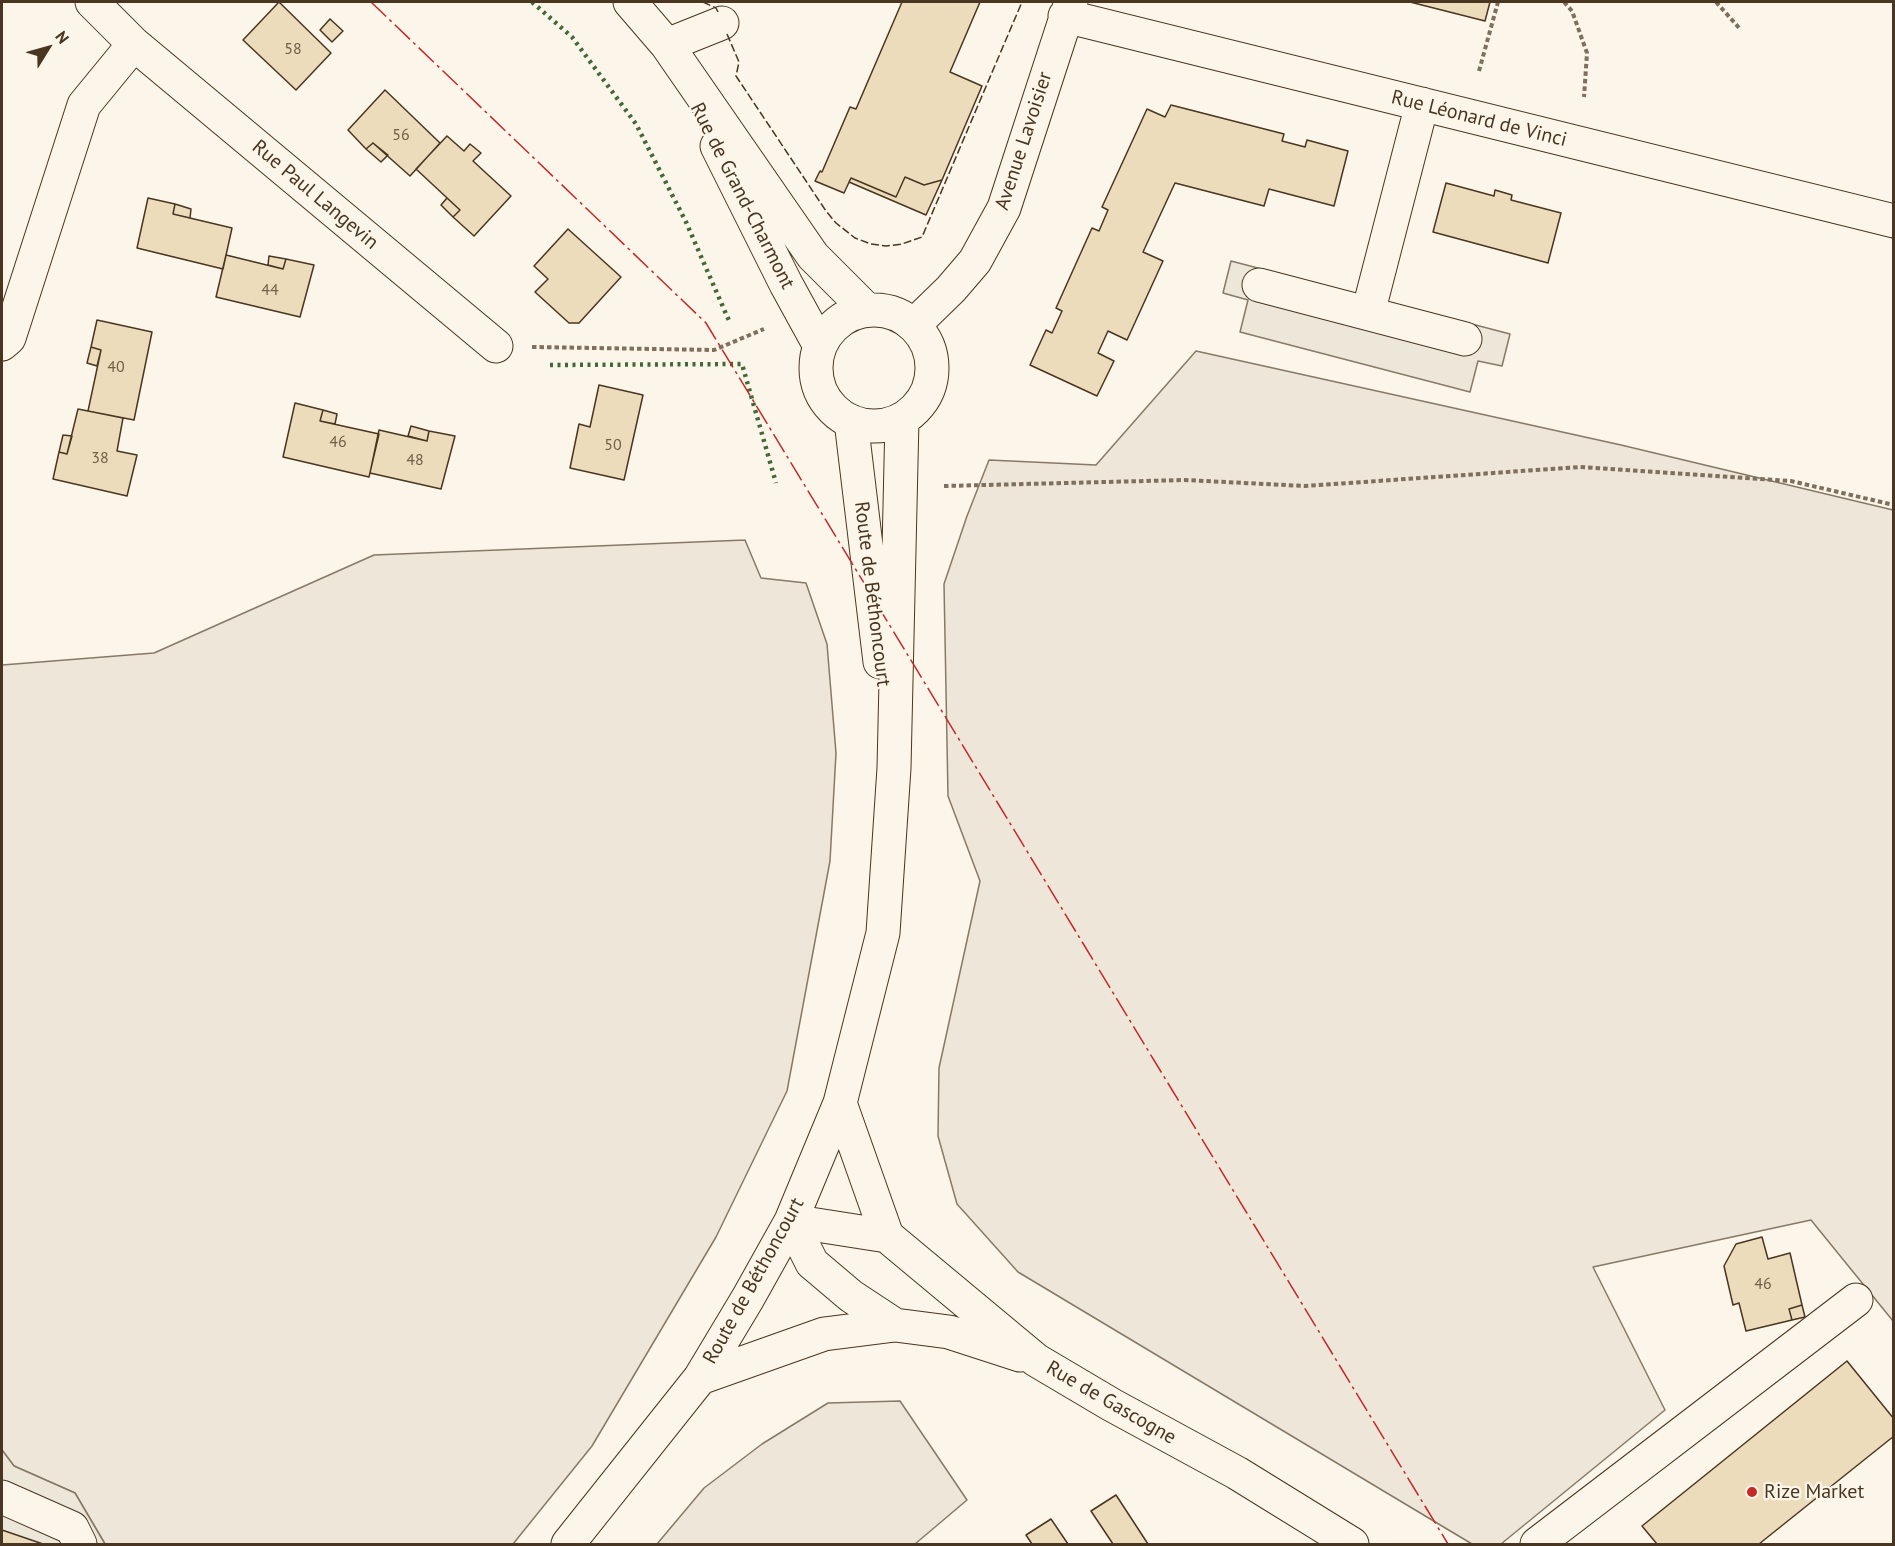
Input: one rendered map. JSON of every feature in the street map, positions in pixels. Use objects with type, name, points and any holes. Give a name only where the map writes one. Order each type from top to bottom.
[{"type":"street","name":"Rue Paul Langevin","points":[[92,2],[134,44],[496,346]]},
{"type":"street","name":"Rue de Grand-Charmont","points":[[630,2],[667,45],[813,256],[867,310]]},
{"type":"street","name":"Rue Léonard de Vinci","points":[[1068,9],[1422,104],[1893,221]]},
{"type":"street","name":"Avenue Lavoisier","points":[[914,325],[951,289],[975,261],[1004,208],[1068,9]]},
{"type":"street","points":[[667,45],[722,23]]},
{"type":"street","points":[[2,344],[9,338],[84,105],[134,44]]},
{"type":"street","name":"Rue de Grand-Charmont","points":[[667,45],[786,284],[820,346]]},
{"type":"street","points":[[1368,313],[1422,104]]},
{"type":"street","points":[[1259,285],[1465,339]]},
{"type":"street","points":[[867,310],[884,310],[914,325],[926,340],[931,357],[932,375],[927,393],[916,408],[902,419],[885,425],[868,425],[851,421],[836,411],[825,398],[818,381],[816,364],[820,346],[828,333],[839,321],[867,310]]},
{"type":"street","name":"Route de Béthoncourt","points":[[568,1545],[700,1378],[791,1221],[840,1103],[883,933],[894,768],[902,419]]},
{"type":"street","name":"Route de Béthoncourt","points":[[851,421],[894,768]]},
{"type":"street","points":[[791,1221],[887,1236],[840,1103]]},
{"type":"street","points":[[791,1221],[812,1263],[851,1296],[895,1326]]},
{"type":"street","name":"Rue de Gascogne","points":[[887,1236],[1036,1360],[1112,1405],[1237,1473],[1352,1545]]},
{"type":"street","points":[[1537,1545],[1856,1300]]},
{"type":"street","points":[[700,1378],[824,1334],[895,1326],[949,1332],[1036,1360]]},
{"type":"street","points":[[2,1497],[72,1528],[80,1545]]},
{"type":"path","points":[[1479,71],[1498,2]]},
{"type":"path","points":[[1564,2],[1572,10],[1587,53],[1584,97]]},
{"type":"path","points":[[1716,2],[1741,30]]},
{"type":"path","points":[[496,346],[714,350],[764,329]]},
{"type":"path","points":[[944,486],[1185,480],[1305,486],[1580,466],[1791,481],[1893,505]]},
{"type":"shaded area","points":[[1231,261],[1510,334],[1502,366],[1478,361],[1470,392],[1240,332],[1248,300],[1223,293]]},
{"type":"shaded area","points":[[1196,351],[1621,445],[1893,510],[1893,1321],[1811,1220],[1593,1267],[1665,1410],[1501,1544],[1472,1544],[1018,1272],[957,1204],[938,1136],[939,1068],[980,881],[948,796],[944,584],[989,460],[1096,465]]},
{"type":"shaded area","points":[[745,540],[761,578],[806,583],[827,644],[836,753],[830,861],[787,1091],[716,1237],[592,1446],[513,1544],[105,1544],[75,1493],[14,1466],[2,1450],[2,665],[154,653],[374,555]]},
{"type":"shaded area","points":[[900,1401],[967,1500],[915,1544],[657,1544],[704,1488],[762,1444],[828,1403]]},
{"type":"shaded area","points":[[2,1450],[14,1466],[75,1493],[105,1544],[2,1544]]},
{"type":"building","points":[[279,2],[331,53],[296,90],[243,40]]},
{"type":"building","points":[[902,2],[980,2],[950,72],[982,86],[942,180],[924,185],[905,177],[896,197],[851,178],[844,193],[815,181],[820,171],[822,172],[850,107],[856,109]]},
{"type":"building","points":[[1410,2],[1490,2],[1485,21]]},
{"type":"building","points":[[330,19],[343,31],[332,42],[320,30]]},
{"type":"building","points":[[385,90],[440,143],[410,176],[373,143],[366,149],[348,130]]},
{"type":"building","points":[[1171,105],[1284,134],[1282,141],[1305,147],[1307,140],[1348,151],[1334,206],[1269,189],[1264,206],[1175,183],[1143,252],[1163,261],[1127,340],[1108,331],[1098,353],[1114,361],[1097,396],[1030,365],[1046,330],[1052,333],[1062,311],[1056,308],[1092,228],[1099,231],[1108,210],[1102,207],[1147,109],[1165,117]]},
{"type":"building","points":[[447,136],[464,151],[470,144],[481,153],[473,161],[511,196],[474,236],[453,217],[460,210],[416,169]]},
{"type":"building","points":[[373,143],[388,155],[381,162],[366,149]]},
{"type":"building","points":[[905,177],[924,185],[942,180],[926,215],[849,182],[851,178],[896,197]]},
{"type":"building","points":[[1446,183],[1494,196],[1495,190],[1512,195],[1511,200],[1561,213],[1548,263],[1433,232]]},
{"type":"building","points":[[148,198],[175,204],[173,214],[232,228],[223,269],[137,248]]},
{"type":"building","points":[[447,198],[460,210],[453,217],[441,205]]},
{"type":"building","points":[[175,204],[191,209],[190,218],[173,214]]},
{"type":"building","points":[[568,229],[621,277],[579,323],[569,323],[535,292],[548,279],[534,266]]},
{"type":"building","points":[[226,255],[283,269],[286,259],[314,265],[300,317],[216,297]]},
{"type":"building","points":[[269,256],[286,259],[283,269],[268,265]]},
{"type":"building","points":[[97,320],[152,332],[134,420],[88,411],[101,350],[91,347]]},
{"type":"building","points":[[91,347],[101,350],[97,366],[87,363]]},
{"type":"building","points":[[599,385],[643,395],[624,480],[570,468],[579,424],[590,427]]},
{"type":"building","points":[[295,403],[323,410],[320,421],[379,434],[369,477],[283,457]]},
{"type":"building","points":[[78,409],[123,418],[117,451],[137,455],[127,496],[53,479],[59,452],[67,454]]},
{"type":"building","points":[[323,410],[337,414],[335,424],[320,421]]},
{"type":"building","points":[[411,426],[429,431],[427,441],[408,436]]},
{"type":"building","points":[[379,430],[427,441],[429,431],[455,436],[441,489],[370,473]]},
{"type":"building","points":[[63,435],[72,436],[67,454],[59,452]]},
{"type":"building","points":[[1762,1237],[1768,1259],[1790,1253],[1802,1305],[1789,1309],[1792,1320],[1746,1331],[1739,1303],[1733,1305],[1724,1266],[1736,1244]]},
{"type":"building","points":[[1802,1305],[1805,1317],[1792,1320],[1789,1309]]},
{"type":"building","points":[[1847,1361],[1894,1419],[1894,1436],[1759,1544],[1657,1544],[1642,1526]]},
{"type":"building","points":[[1116,1495],[1148,1544],[1113,1544],[1091,1511]]},
{"type":"building","points":[[1051,1519],[1068,1544],[1032,1544],[1026,1535]]},
{"type":"building","points":[[2,1530],[43,1544],[2,1544]]},
{"type":"hedge","points":[[532,2],[572,37],[636,124],[686,222],[730,323]]},
{"type":"hedge","points":[[550,365],[742,364],[776,483]]},
{"type":"fence","points":[[703,2],[716,8],[718,12]]},
{"type":"fence","points":[[727,34],[739,62],[736,76],[826,211],[836,223],[855,238],[871,244],[886,246],[902,244],[922,237],[1022,2]]},
{"type":"power","points":[[371,2],[706,323],[1448,1544]]},
{"type":"place","name":"Rize Market","points":[[1752,1492]]}]
